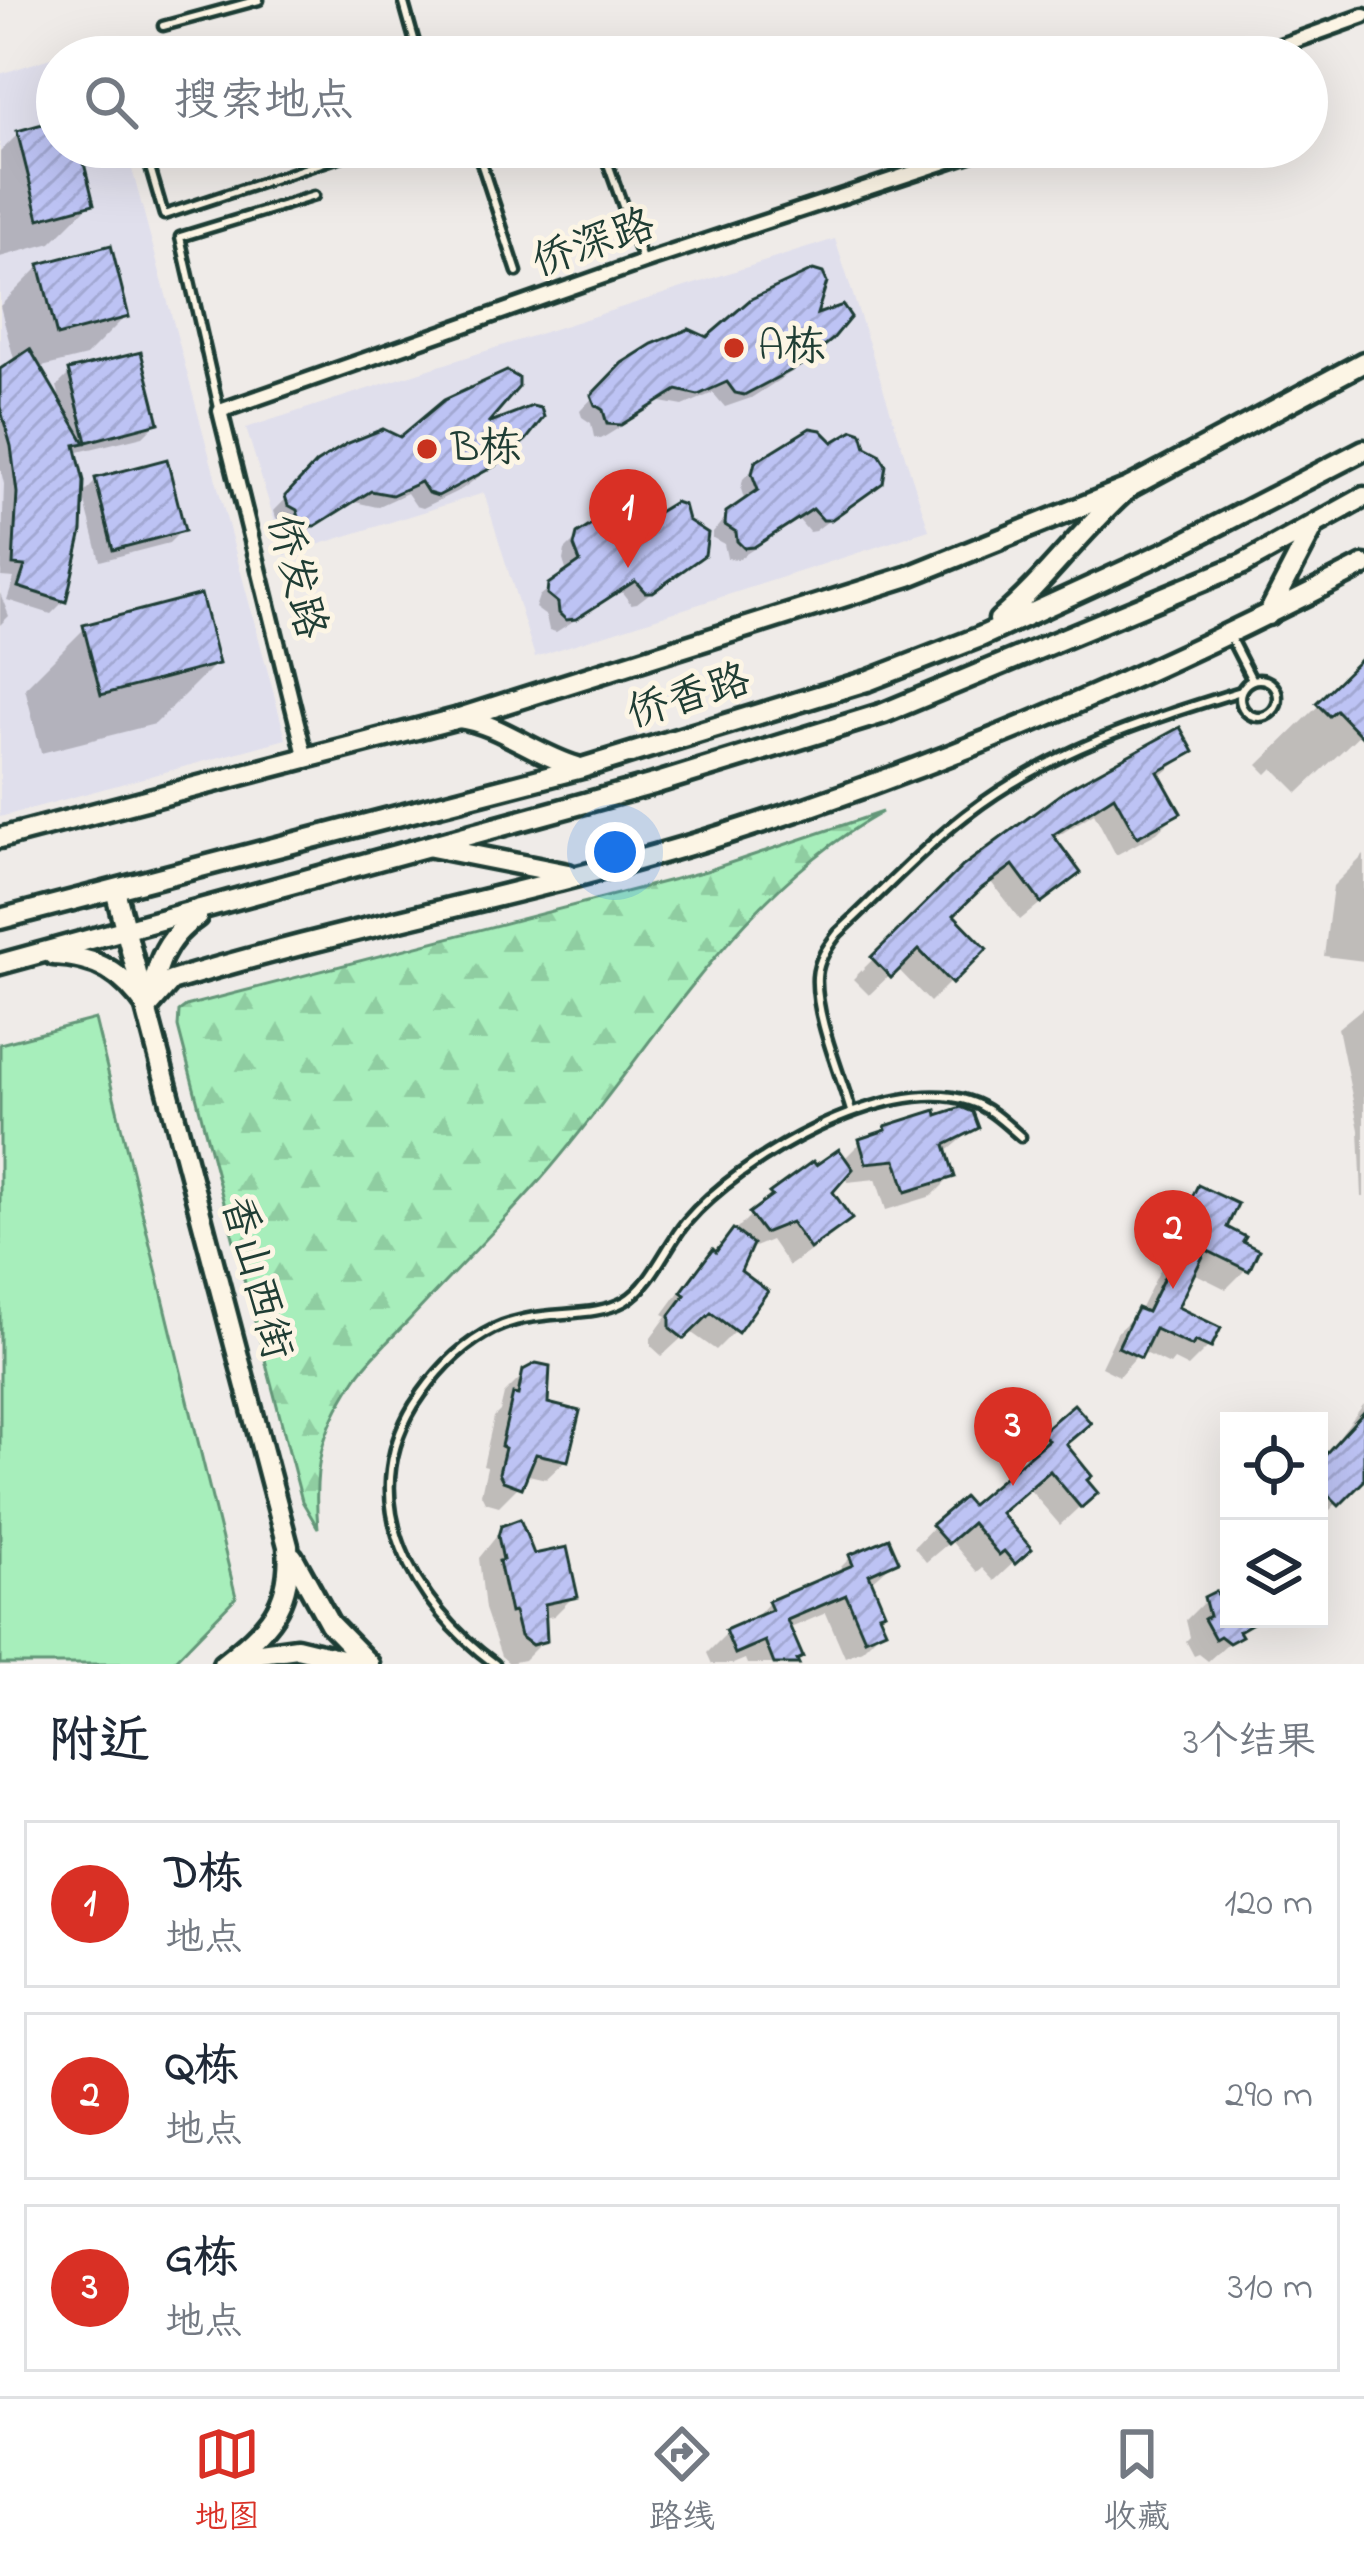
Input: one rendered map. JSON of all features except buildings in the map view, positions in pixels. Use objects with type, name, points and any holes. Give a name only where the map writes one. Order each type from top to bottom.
[{"type":"main road","points":[[0,838],[459,718],[909,575],[1130,487],[1364,362]]},
{"type":"main road","name":"侨香路","points":[[0,919],[582,768],[867,681],[980,637],[1170,550],[1364,450]]},
{"type":"main road","points":[[980,637],[1031,593],[1088,523],[1130,487]]},
{"type":"main road","name":"侨香路","points":[[0,964],[654,784],[884,713],[1243,564],[1364,497]]},
{"type":"main road","points":[[1268,615],[1316,523]]},
{"type":"main road","points":[[148,1009],[170,981],[698,843],[939,761],[1110,690],[1364,565]]},
{"type":"main road","points":[[459,718],[479,722],[548,758],[582,768]]},
{"type":"main road","points":[[286,845],[297,884]]},
{"type":"main road","points":[[432,847],[576,876]]},
{"type":"main road","name":"香山西街","points":[[116,890],[288,1546],[287,1588],[280,1607],[226,1662]]},
{"type":"main road","points":[[148,1009],[167,945],[187,923],[212,908]]},
{"type":"main road","points":[[34,955],[99,963],[122,977],[148,1009]]},
{"type":"main road","points":[[288,1546],[330,1624],[366,1664]]},
{"type":"main road","points":[[226,1662],[256,1652],[297,1648],[366,1664]]},
{"type":"street","points":[[1308,36],[1364,16]]},
{"type":"street","name":"侨深路","points":[[220,411],[927,168]]},
{"type":"street","name":"侨发路","points":[[220,411],[306,759]]},
{"type":"lane","points":[[163,26],[259,0]]},
{"type":"lane","points":[[403,0],[413,36]]},
{"type":"lane","points":[[150,168],[164,215],[306,168]]},
{"type":"lane","points":[[483,168],[517,272]]},
{"type":"lane","points":[[609,168],[643,262]]},
{"type":"lane","points":[[220,411],[180,237],[314,196]]},
{"type":"lane","points":[[1229,635],[1252,680]]},
{"type":"lane","points":[[851,1111],[828,1035],[817,974],[823,954],[838,933],[965,816],[1046,763],[1115,731],[1241,691],[1252,680],[1274,685],[1278,698],[1273,712],[1260,718],[1246,713],[1240,703],[1241,691]]},
{"type":"lane","points":[[495,1664],[436,1611],[411,1576],[393,1530],[388,1488],[393,1452],[425,1387],[455,1354],[519,1316],[620,1304],[637,1292],[687,1221],[716,1192],[752,1162],[851,1111],[894,1099],[940,1096],[969,1101],[995,1114],[1021,1137]]},
{"type":"shaded area","points":[[36,63],[36,168],[132,168],[286,739],[0,817],[0,74]]},
{"type":"shaded area","points":[[835,239],[929,530],[535,657],[484,493],[285,555],[246,428]]},
{"type":"green space","points":[[882,812],[829,847],[737,932],[541,1179],[360,1373],[333,1417],[321,1452],[318,1528],[302,1501],[178,1027],[179,1011],[706,871]]},
{"type":"green space","points":[[95,1019],[236,1597],[171,1664],[0,1664],[0,1044]]},
{"type":"place","name":"A栋","points":[[734,348]]},
{"type":"place","name":"B栋","points":[[427,449]]},
{"type":"place","name":"D栋","points":[[628,568]]},
{"type":"place","name":"Q栋","points":[[1173,1289]]},
{"type":"place","name":"G栋","points":[[1013,1486]]}]
